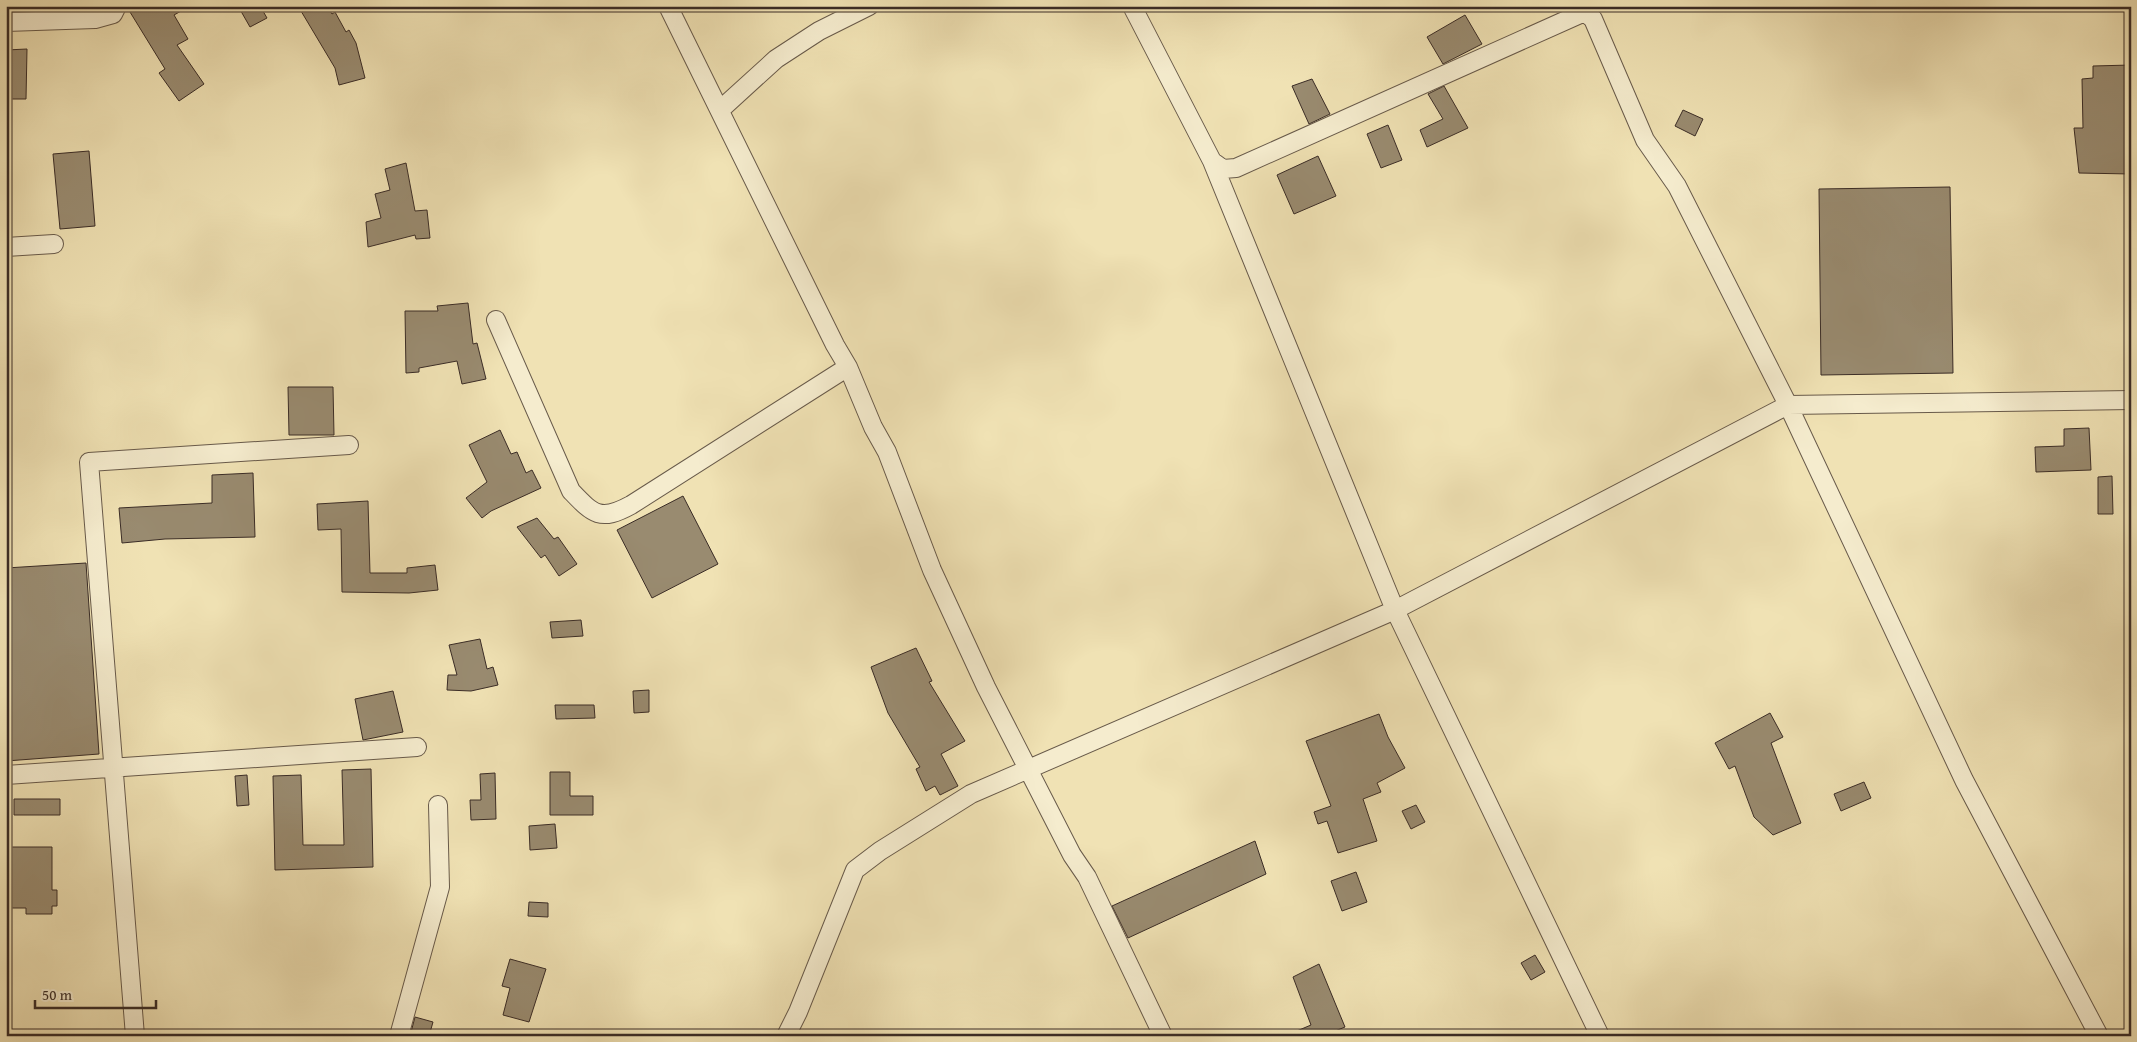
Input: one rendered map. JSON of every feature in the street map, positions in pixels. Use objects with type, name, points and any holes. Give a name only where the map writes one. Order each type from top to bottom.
[{"type":"street","points":[[6,22],[96,19],[113,14],[117,6]]},
{"type":"street","points":[[668,6],[848,367],[873,427],[887,452],[932,570],[986,687],[1072,854],[1087,876],[1163,1036]]},
{"type":"street","points":[[720,110],[776,58],[819,31],[869,6]]},
{"type":"street","points":[[1132,6],[1212,161],[1395,610],[1600,1036]]},
{"type":"street","points":[[1212,161],[1223,169],[1236,168],[1571,18],[1587,14],[1593,19],[1645,140],[1678,186],[1788,405],[1964,780],[2099,1036]]},
{"type":"street","points":[[6,247],[54,244]]},
{"type":"street","points":[[496,320],[571,491],[590,510],[602,515],[617,513],[631,506],[848,367]]},
{"type":"street","points":[[786,1036],[798,1012],[855,870],[880,851],[970,794],[1395,610],[1788,405],[2131,400]]},
{"type":"street","points":[[135,1036],[89,462],[349,445]]},
{"type":"street","points":[[6,775],[417,747]]},
{"type":"street","points":[[399,1036],[440,887],[438,805]]},
{"type":"building","points":[[140,6],[190,6],[174,15],[188,39],[177,45],[204,84],[179,101],[159,73],[165,69],[130,12]]},
{"type":"building","points":[[238,6],[260,6],[267,18],[250,27]]},
{"type":"building","points":[[298,6],[327,6],[332,14],[335,12],[346,32],[349,30],[356,43],[365,78],[339,85],[335,68]]},
{"type":"building","points":[[1465,15],[1482,44],[1443,64],[1427,37]]},
{"type":"building","points":[[27,49],[26,99],[6,99],[6,50]]},
{"type":"building","points":[[2131,65],[2131,174],[2079,173],[2074,128],[2083,128],[2082,79],[2093,78],[2093,66]]},
{"type":"building","points":[[1312,79],[1330,114],[1309,124],[1292,86]]},
{"type":"building","points":[[1444,86],[1468,128],[1427,147],[1420,130],[1443,119],[1428,94]]},
{"type":"building","points":[[1683,110],[1703,119],[1695,136],[1675,126]]},
{"type":"building","points":[[1388,125],[1402,160],[1381,168],[1367,134]]},
{"type":"building","points":[[89,151],[95,226],[60,229],[53,154]]},
{"type":"building","points":[[1318,156],[1336,196],[1294,214],[1277,175]]},
{"type":"building","points":[[406,163],[415,211],[427,210],[430,238],[416,239],[415,235],[368,247],[366,222],[381,218],[375,194],[390,190],[385,169]]},
{"type":"building","points":[[1950,187],[1953,373],[1821,375],[1819,189]]},
{"type":"building","points":[[468,303],[473,344],[477,343],[486,379],[462,384],[457,361],[419,368],[419,372],[406,373],[405,311],[438,311],[437,306]]},
{"type":"building","points":[[288,387],[333,387],[334,435],[289,435]]},
{"type":"building","points":[[2089,428],[2091,470],[2036,472],[2035,447],[2064,446],[2064,429]]},
{"type":"building","points":[[500,430],[511,454],[517,452],[526,473],[532,470],[541,488],[491,511],[482,518],[466,498],[487,482],[469,445]]},
{"type":"building","points":[[253,473],[255,537],[165,539],[122,543],[119,508],[212,503],[212,475]]},
{"type":"building","points":[[2112,476],[2113,514],[2098,514],[2098,477]]},
{"type":"building","points":[[683,496],[718,564],[652,598],[617,530]]},
{"type":"building","points":[[368,501],[370,573],[407,573],[407,568],[435,565],[438,590],[409,593],[342,592],[341,529],[318,530],[317,504]]},
{"type":"building","points":[[537,518],[554,539],[558,537],[577,564],[559,576],[545,555],[541,558],[517,527]]},
{"type":"building","points":[[86,563],[99,754],[6,761],[6,568]]},
{"type":"building","points":[[581,620],[583,636],[552,638],[550,622]]},
{"type":"building","points":[[480,639],[487,669],[493,667],[498,685],[471,691],[447,690],[448,675],[457,675],[449,645]]},
{"type":"building","points":[[916,648],[932,681],[929,682],[965,741],[941,754],[958,786],[940,795],[935,786],[926,791],[916,769],[920,767],[888,713],[871,667]]},
{"type":"building","points":[[649,690],[649,712],[634,713],[633,691]]},
{"type":"building","points":[[393,691],[403,732],[363,740],[355,699]]},
{"type":"building","points":[[555,705],[594,705],[595,718],[556,719]]},
{"type":"building","points":[[1770,713],[1783,737],[1771,743],[1801,823],[1773,835],[1754,817],[1735,766],[1729,769],[1715,743]]},
{"type":"building","points":[[1379,714],[1388,737],[1405,768],[1377,783],[1381,792],[1363,799],[1377,841],[1338,853],[1327,821],[1318,824],[1314,812],[1331,806],[1306,741]]},
{"type":"building","points":[[371,769],[373,867],[275,870],[273,776],[301,775],[303,845],[344,845],[342,770]]},
{"type":"building","points":[[550,772],[570,772],[570,796],[593,796],[593,815],[550,815]]},
{"type":"building","points":[[495,773],[496,819],[471,820],[470,800],[481,800],[480,774]]},
{"type":"building","points":[[247,775],[249,805],[237,806],[235,776]]},
{"type":"building","points":[[1864,782],[1871,798],[1841,811],[1834,794]]},
{"type":"building","points":[[14,799],[60,799],[60,815],[14,815]]},
{"type":"building","points":[[1416,805],[1425,822],[1411,829],[1402,811]]},
{"type":"building","points":[[555,824],[557,848],[530,850],[529,826]]},
{"type":"building","points":[[1255,841],[1266,874],[1128,938],[1112,906]]},
{"type":"building","points":[[6,847],[52,847],[52,890],[57,890],[57,906],[52,906],[52,914],[26,914],[26,908],[6,908]]},
{"type":"building","points":[[1356,872],[1367,902],[1342,911],[1331,881]]},
{"type":"building","points":[[529,902],[548,903],[548,917],[528,916]]},
{"type":"building","points":[[1535,955],[1545,972],[1531,980],[1521,963]]},
{"type":"building","points":[[510,959],[546,969],[529,1022],[503,1015],[510,988],[502,986]]},
{"type":"building","points":[[1319,964],[1345,1027],[1323,1036],[1285,1036],[1311,1025],[1293,977]]},
{"type":"building","points":[[415,1017],[433,1022],[429,1036],[410,1036]]}]
